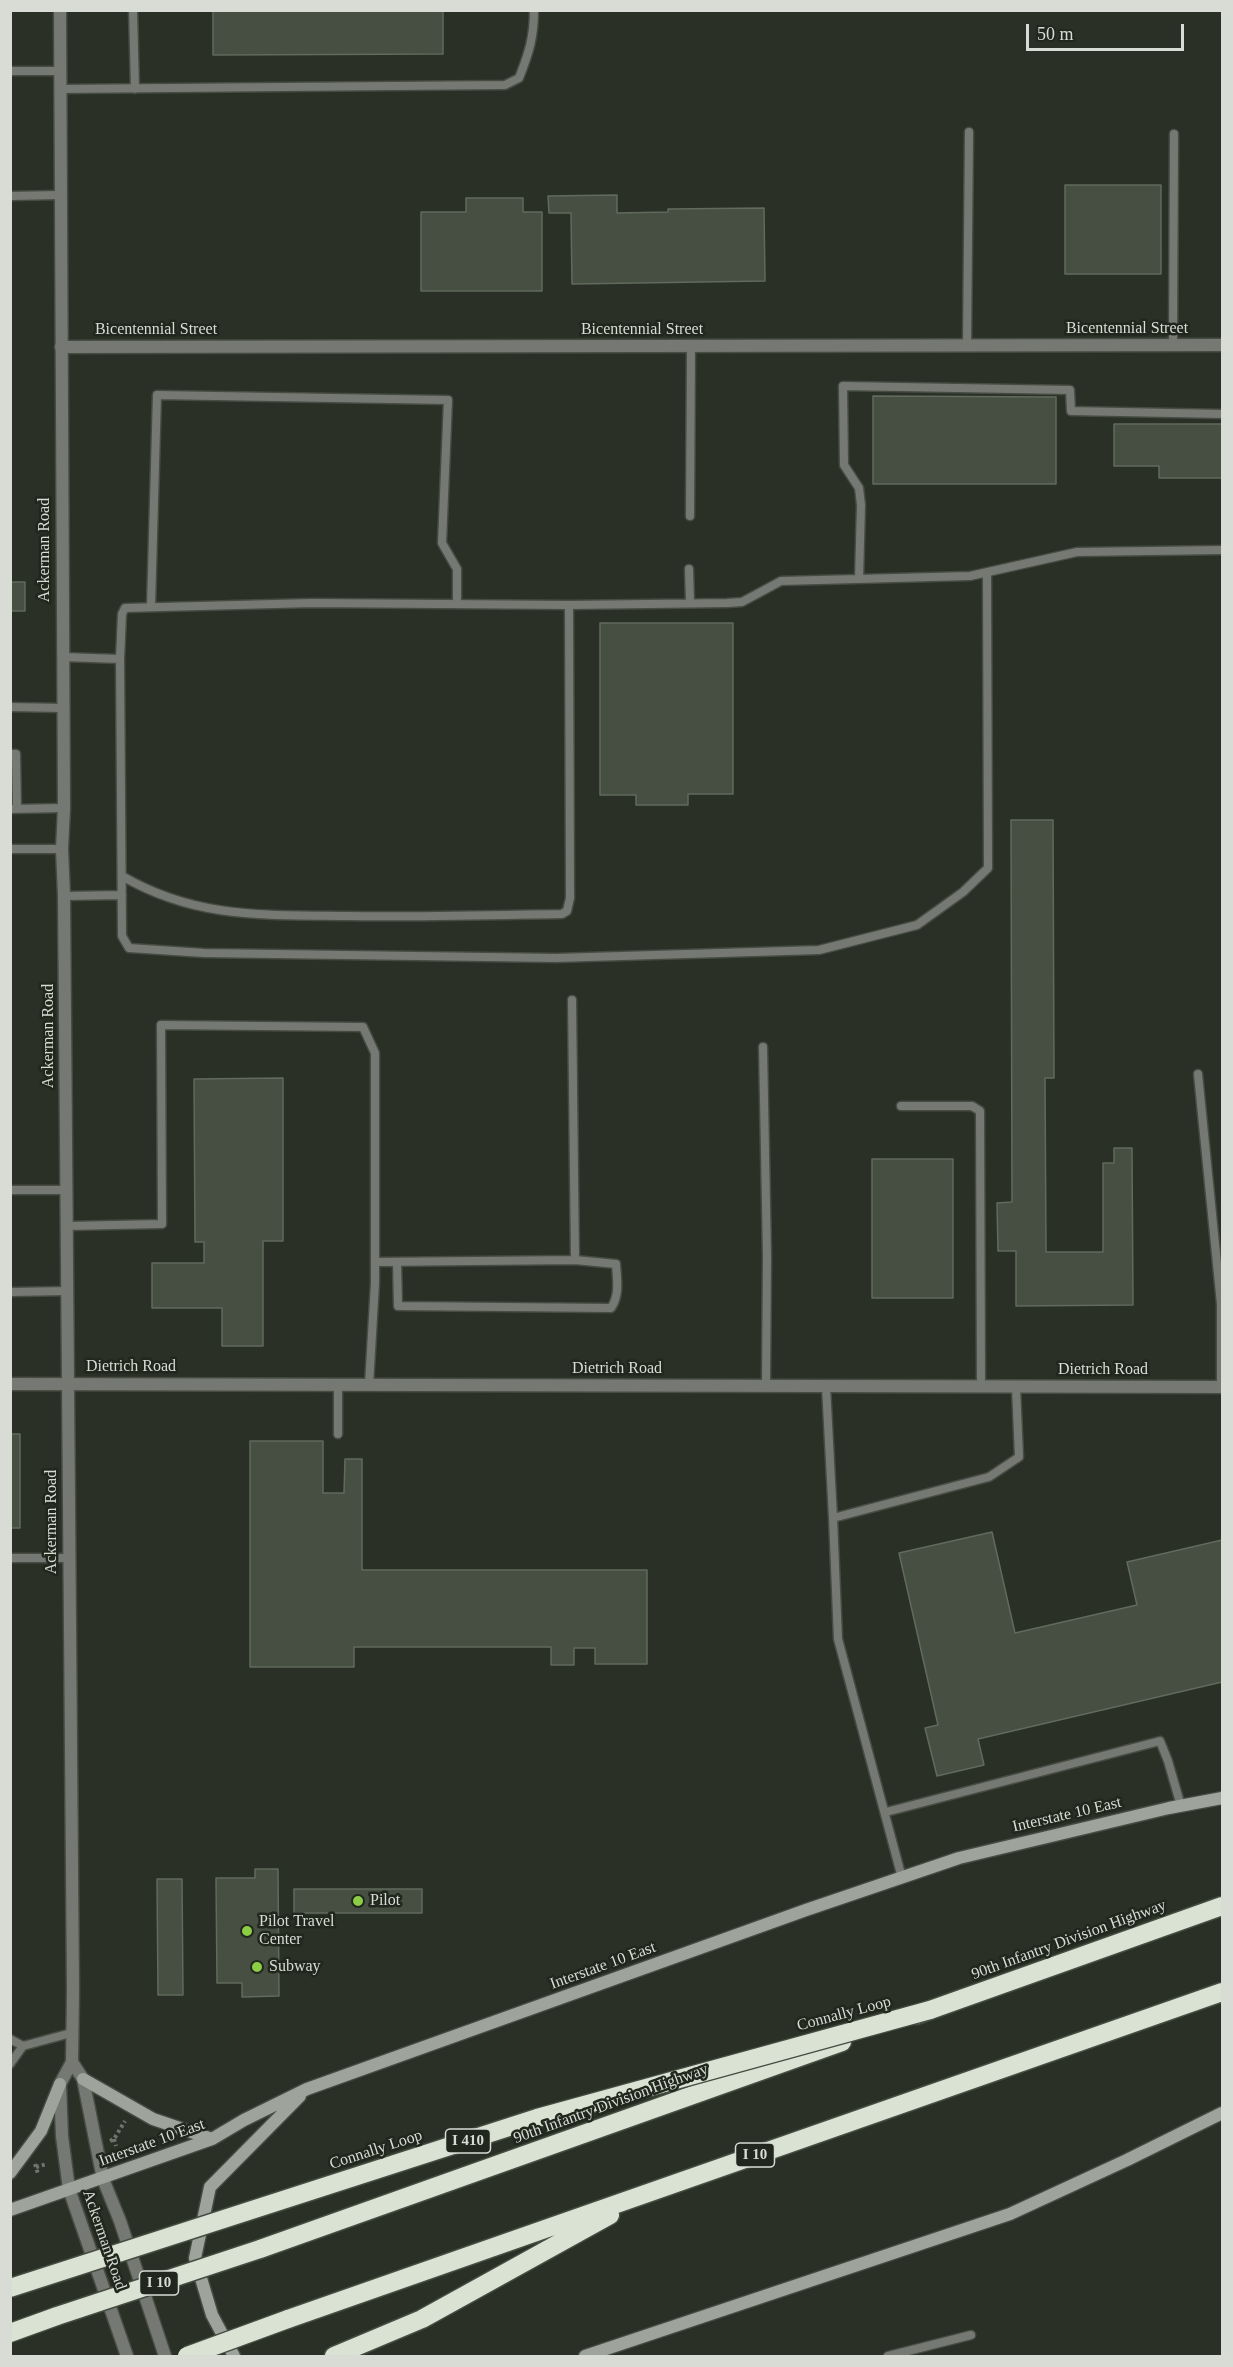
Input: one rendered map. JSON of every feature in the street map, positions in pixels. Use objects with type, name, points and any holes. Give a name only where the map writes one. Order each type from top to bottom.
[{"type":"highway","name":"90th Infantry Division Highway","points":[[10,2333],[260,2250],[1222,1905]]},
{"type":"highway","name":"I 10","points":[[187,2356],[1222,1992]]},
{"type":"highway","name":"Connally Loop","points":[[10,2288],[537,2118],[930,2010]]},
{"type":"highway","points":[[334,2356],[422,2319],[654,2191]]},
{"type":"main road","name":"Interstate 10 East","points":[[10,2210],[213,2139],[244,2120],[307,2089],[806,1910],[959,1858],[1222,1798]]},
{"type":"main road","points":[[83,2079],[153,2119],[213,2139]]},
{"type":"main road","points":[[10,2173],[41,2131],[60,2084]]},
{"type":"main road","points":[[234,2356],[212,2315],[195,2258],[210,2187],[307,2089]]},
{"type":"main road","points":[[585,2356],[1010,2214],[1222,2113]]},
{"type":"street","name":"Ackerman Road","points":[[60,10],[64,808],[62,849],[67,1226],[72,2062],[83,2079],[103,2179],[120,2220],[165,2356]]},
{"type":"street","name":"Bicentennial Street","points":[[61,347],[1222,345]]},
{"type":"street","name":"Dietrich Road","points":[[10,1384],[1222,1387]]},
{"type":"street","points":[[60,2084],[72,2062]]},
{"type":"street","name":"Ackerman Road","points":[[60,2084],[62,2136],[69,2189],[127,2356]]},
{"type":"lane","points":[[133,10],[135,89]]},
{"type":"lane","points":[[60,89],[505,85],[519,78],[524,66],[534,35],[534,10]]},
{"type":"lane","points":[[10,71],[60,71]]},
{"type":"lane","points":[[967,346],[969,132]]},
{"type":"lane","points":[[1173,345],[1174,134]]},
{"type":"lane","points":[[10,196],[60,195]]},
{"type":"lane","points":[[690,516],[691,346]]},
{"type":"lane","points":[[859,579],[861,505],[859,489],[844,465],[843,386],[1070,390],[1071,411],[1222,414]]},
{"type":"lane","points":[[151,606],[157,395],[448,400],[442,543],[457,569],[457,603]]},
{"type":"lane","points":[[987,573],[988,868],[963,892],[917,925],[819,950],[556,958],[161,952],[129,948],[122,936],[120,659],[122,614],[125,608],[130,606],[312,603],[568,605],[742,602],[781,581],[970,576],[1077,552],[1222,550]]},
{"type":"lane","points":[[689,569],[690,603]]},
{"type":"lane","points":[[122,876],[144,889],[182,903],[219,911],[273,915],[405,917],[562,914],[567,911],[570,898],[568,605]]},
{"type":"lane","points":[[63,657],[120,659]]},
{"type":"lane","points":[[10,707],[63,708]]},
{"type":"lane","points":[[10,754],[16,754],[14,809],[64,808]]},
{"type":"lane","points":[[10,849],[62,849]]},
{"type":"lane","points":[[64,896],[122,895]]},
{"type":"lane","points":[[572,1000],[575,1260]]},
{"type":"lane","points":[[67,1226],[162,1224],[160,1025],[363,1027],[375,1053],[375,1262],[369,1384]]},
{"type":"lane","points":[[763,1047],[767,1256],[766,1386]]},
{"type":"lane","points":[[1198,1074],[1221,1304],[1222,1387]]},
{"type":"lane","points":[[901,1106],[972,1106],[980,1112],[981,1387]]},
{"type":"lane","points":[[10,1190],[66,1190]]},
{"type":"lane","points":[[375,1262],[575,1260],[616,1264],[618,1286],[616,1301],[611,1308],[398,1306],[397,1262]]},
{"type":"lane","points":[[10,1292],[67,1291]]},
{"type":"lane","points":[[338,1384],[338,1434]]},
{"type":"lane","points":[[826,1386],[838,1639],[902,1878]]},
{"type":"lane","points":[[833,1518],[989,1477],[1019,1457],[1016,1387]]},
{"type":"lane","points":[[10,1558],[69,1558]]},
{"type":"lane","points":[[886,1812],[1160,1741],[1181,1806]]},
{"type":"lane","points":[[10,2064],[23,2046],[71,2033]]},
{"type":"lane","points":[[10,2039],[23,2046]]},
{"type":"lane","points":[[888,2356],[971,2335]]},
{"type":"path","points":[[108,2142],[114,2139],[126,2121]]},
{"type":"path","points":[[114,2139],[116,2146]]},
{"type":"path","points":[[36,2167],[47,2164]]},
{"type":"building","points":[[213,10],[443,10],[443,54],[213,55]]},
{"type":"building","points":[[1065,185],[1161,185],[1161,274],[1065,274]]},
{"type":"building","points":[[617,195],[617,213],[668,212],[668,209],[764,208],[765,281],[572,284],[571,213],[549,213],[548,196]]},
{"type":"building","points":[[466,198],[523,198],[523,212],[542,212],[542,291],[421,291],[421,212],[466,212]]},
{"type":"building","points":[[873,396],[1056,397],[1056,484],[873,484]]},
{"type":"building","points":[[1114,424],[1222,424],[1222,478],[1159,478],[1159,466],[1114,466]]},
{"type":"building","points":[[10,582],[25,582],[25,611],[10,611]]},
{"type":"building","points":[[600,623],[733,623],[733,794],[688,794],[688,805],[636,805],[636,795],[600,795]]},
{"type":"building","points":[[1011,820],[1053,820],[1054,1078],[1045,1078],[1046,1252],[1103,1252],[1103,1163],[1114,1163],[1114,1148],[1132,1148],[1133,1305],[1016,1306],[1016,1251],[998,1251],[997,1203],[1012,1202]]},
{"type":"building","points":[[283,1078],[283,1241],[263,1241],[263,1346],[222,1346],[222,1308],[152,1308],[152,1263],[204,1263],[204,1242],[195,1242],[194,1079]]},
{"type":"building","points":[[872,1159],[953,1159],[953,1298],[872,1298]]},
{"type":"building","points":[[10,1434],[20,1434],[20,1528],[10,1528]]},
{"type":"building","points":[[250,1441],[323,1441],[323,1493],[344,1493],[345,1459],[362,1459],[362,1570],[647,1570],[647,1664],[595,1664],[595,1648],[574,1648],[574,1665],[551,1665],[551,1647],[354,1647],[354,1667],[250,1667]]},
{"type":"building","points":[[992,1532],[1015,1633],[1137,1605],[1127,1562],[1222,1540],[1222,1682],[978,1739],[984,1765],[937,1776],[925,1728],[938,1725],[899,1553]]},
{"type":"building","name":"Pilot Travel Center","points":[[255,1869],[278,1869],[279,1996],[242,1997],[242,1983],[217,1983],[216,1878],[255,1878]]},
{"type":"building","points":[[157,1879],[182,1879],[183,1995],[158,1995]]},
{"type":"building","name":"Pilot","points":[[294,1889],[422,1889],[422,1913],[294,1913]]},
{"type":"place","name":"Pilot","points":[[358,1901]]},
{"type":"place","name":"Pilot Travel Center","points":[[247,1931]]},
{"type":"place","name":"Subway","points":[[257,1967]]}]
